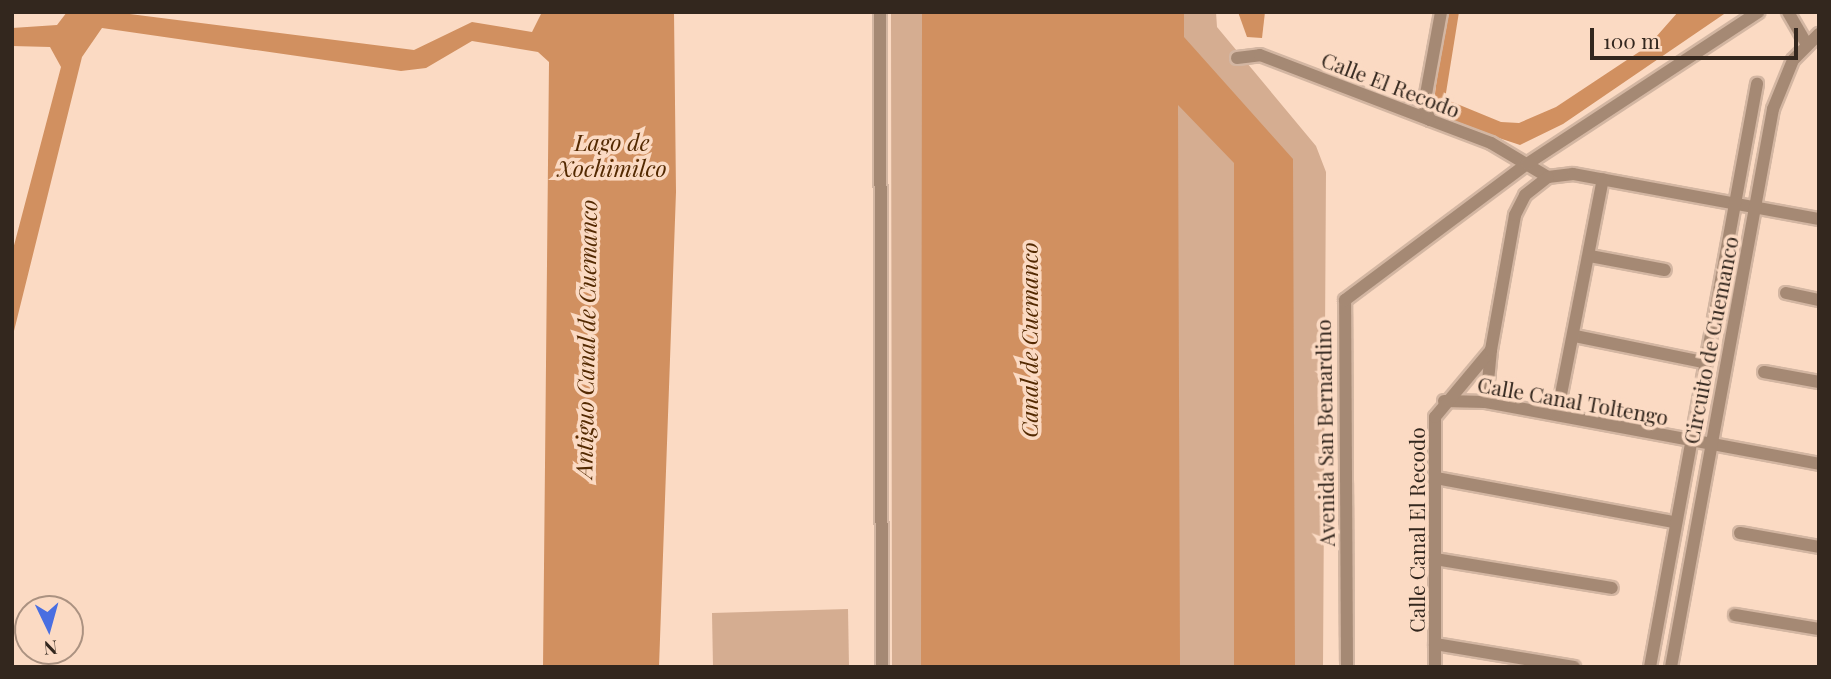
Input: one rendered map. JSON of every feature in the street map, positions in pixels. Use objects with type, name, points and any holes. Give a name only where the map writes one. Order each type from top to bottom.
[{"type":"street","points":[[880,12],[882,667]]},
{"type":"street","points":[[1430,120],[1425,99],[1441,12]]},
{"type":"street","name":"Avenida San Bernardino","points":[[1347,667],[1341,310],[1355,290],[1527,164],[1758,12]]},
{"type":"street","points":[[1788,12],[1806,43]]},
{"type":"street","name":"Circuito de Cuemanco","points":[[1671,667],[1709,445],[1773,109],[1806,43],[1819,34]]},
{"type":"street","name":"Calle El Recodo","points":[[1237,58],[1260,55],[1430,120],[1527,164]]},
{"type":"street","name":"Circuito de Cuemanco","points":[[1650,667],[1703,362],[1757,84]]},
{"type":"street","points":[[1527,164],[1548,177],[1603,179],[1819,219]]},
{"type":"street","points":[[1486,402],[1492,349],[1515,215],[1525,195],[1548,177]]},
{"type":"street","points":[[1557,415],[1575,336],[1603,179]]},
{"type":"street","points":[[1590,256],[1665,270]]},
{"type":"street","points":[[1786,293],[1819,300]]},
{"type":"street","points":[[1575,336],[1703,362]]},
{"type":"street","name":"Calle Canal El Recodo","points":[[1435,667],[1435,417],[1444,401],[1492,349]]},
{"type":"street","points":[[1764,372],[1819,382]]},
{"type":"street","name":"Calle Canal Toltengo","points":[[1444,401],[1486,402],[1819,464]]},
{"type":"street","points":[[1436,478],[1674,522]]},
{"type":"street","points":[[1740,533],[1819,547]]},
{"type":"street","points":[[1435,559],[1612,588]]},
{"type":"street","points":[[1735,615],[1819,629]]},
{"type":"street","points":[[1435,644],[1573,667]]},
{"type":"shaded area","points":[[891,12],[1216,12],[1217,27],[1316,146],[1326,172],[1323,667],[892,667]]},
{"type":"shaded area","points":[[848,609],[849,667],[713,667],[712,613]]},
{"type":"water","name":"Lago de Xochimilco","points":[[67,12],[114,12],[414,50],[472,22],[532,32],[542,12],[674,12],[676,192],[659,667],[543,667],[549,62],[538,52],[472,41],[426,68],[401,71],[102,28],[82,57],[12,339],[12,253],[61,67],[50,47],[12,46],[12,28],[57,25]]},
{"type":"water","name":"Canal de Cuemanco","points":[[922,12],[1184,12],[1184,37],[1293,159],[1295,667],[1234,667],[1234,163],[1178,105],[1180,667],[921,667]]},
{"type":"water","points":[[1238,12],[1265,12],[1262,38],[1247,37]]},
{"type":"water","points":[[1445,12],[1459,12],[1445,99],[1501,122],[1519,123],[1556,107],[1648,46],[1678,12],[1727,12],[1563,124],[1520,145],[1442,119],[1433,110]]},
{"type":"water label","name":"Antiguo Canal de Cuemanco","points":[[586,339]]}]
